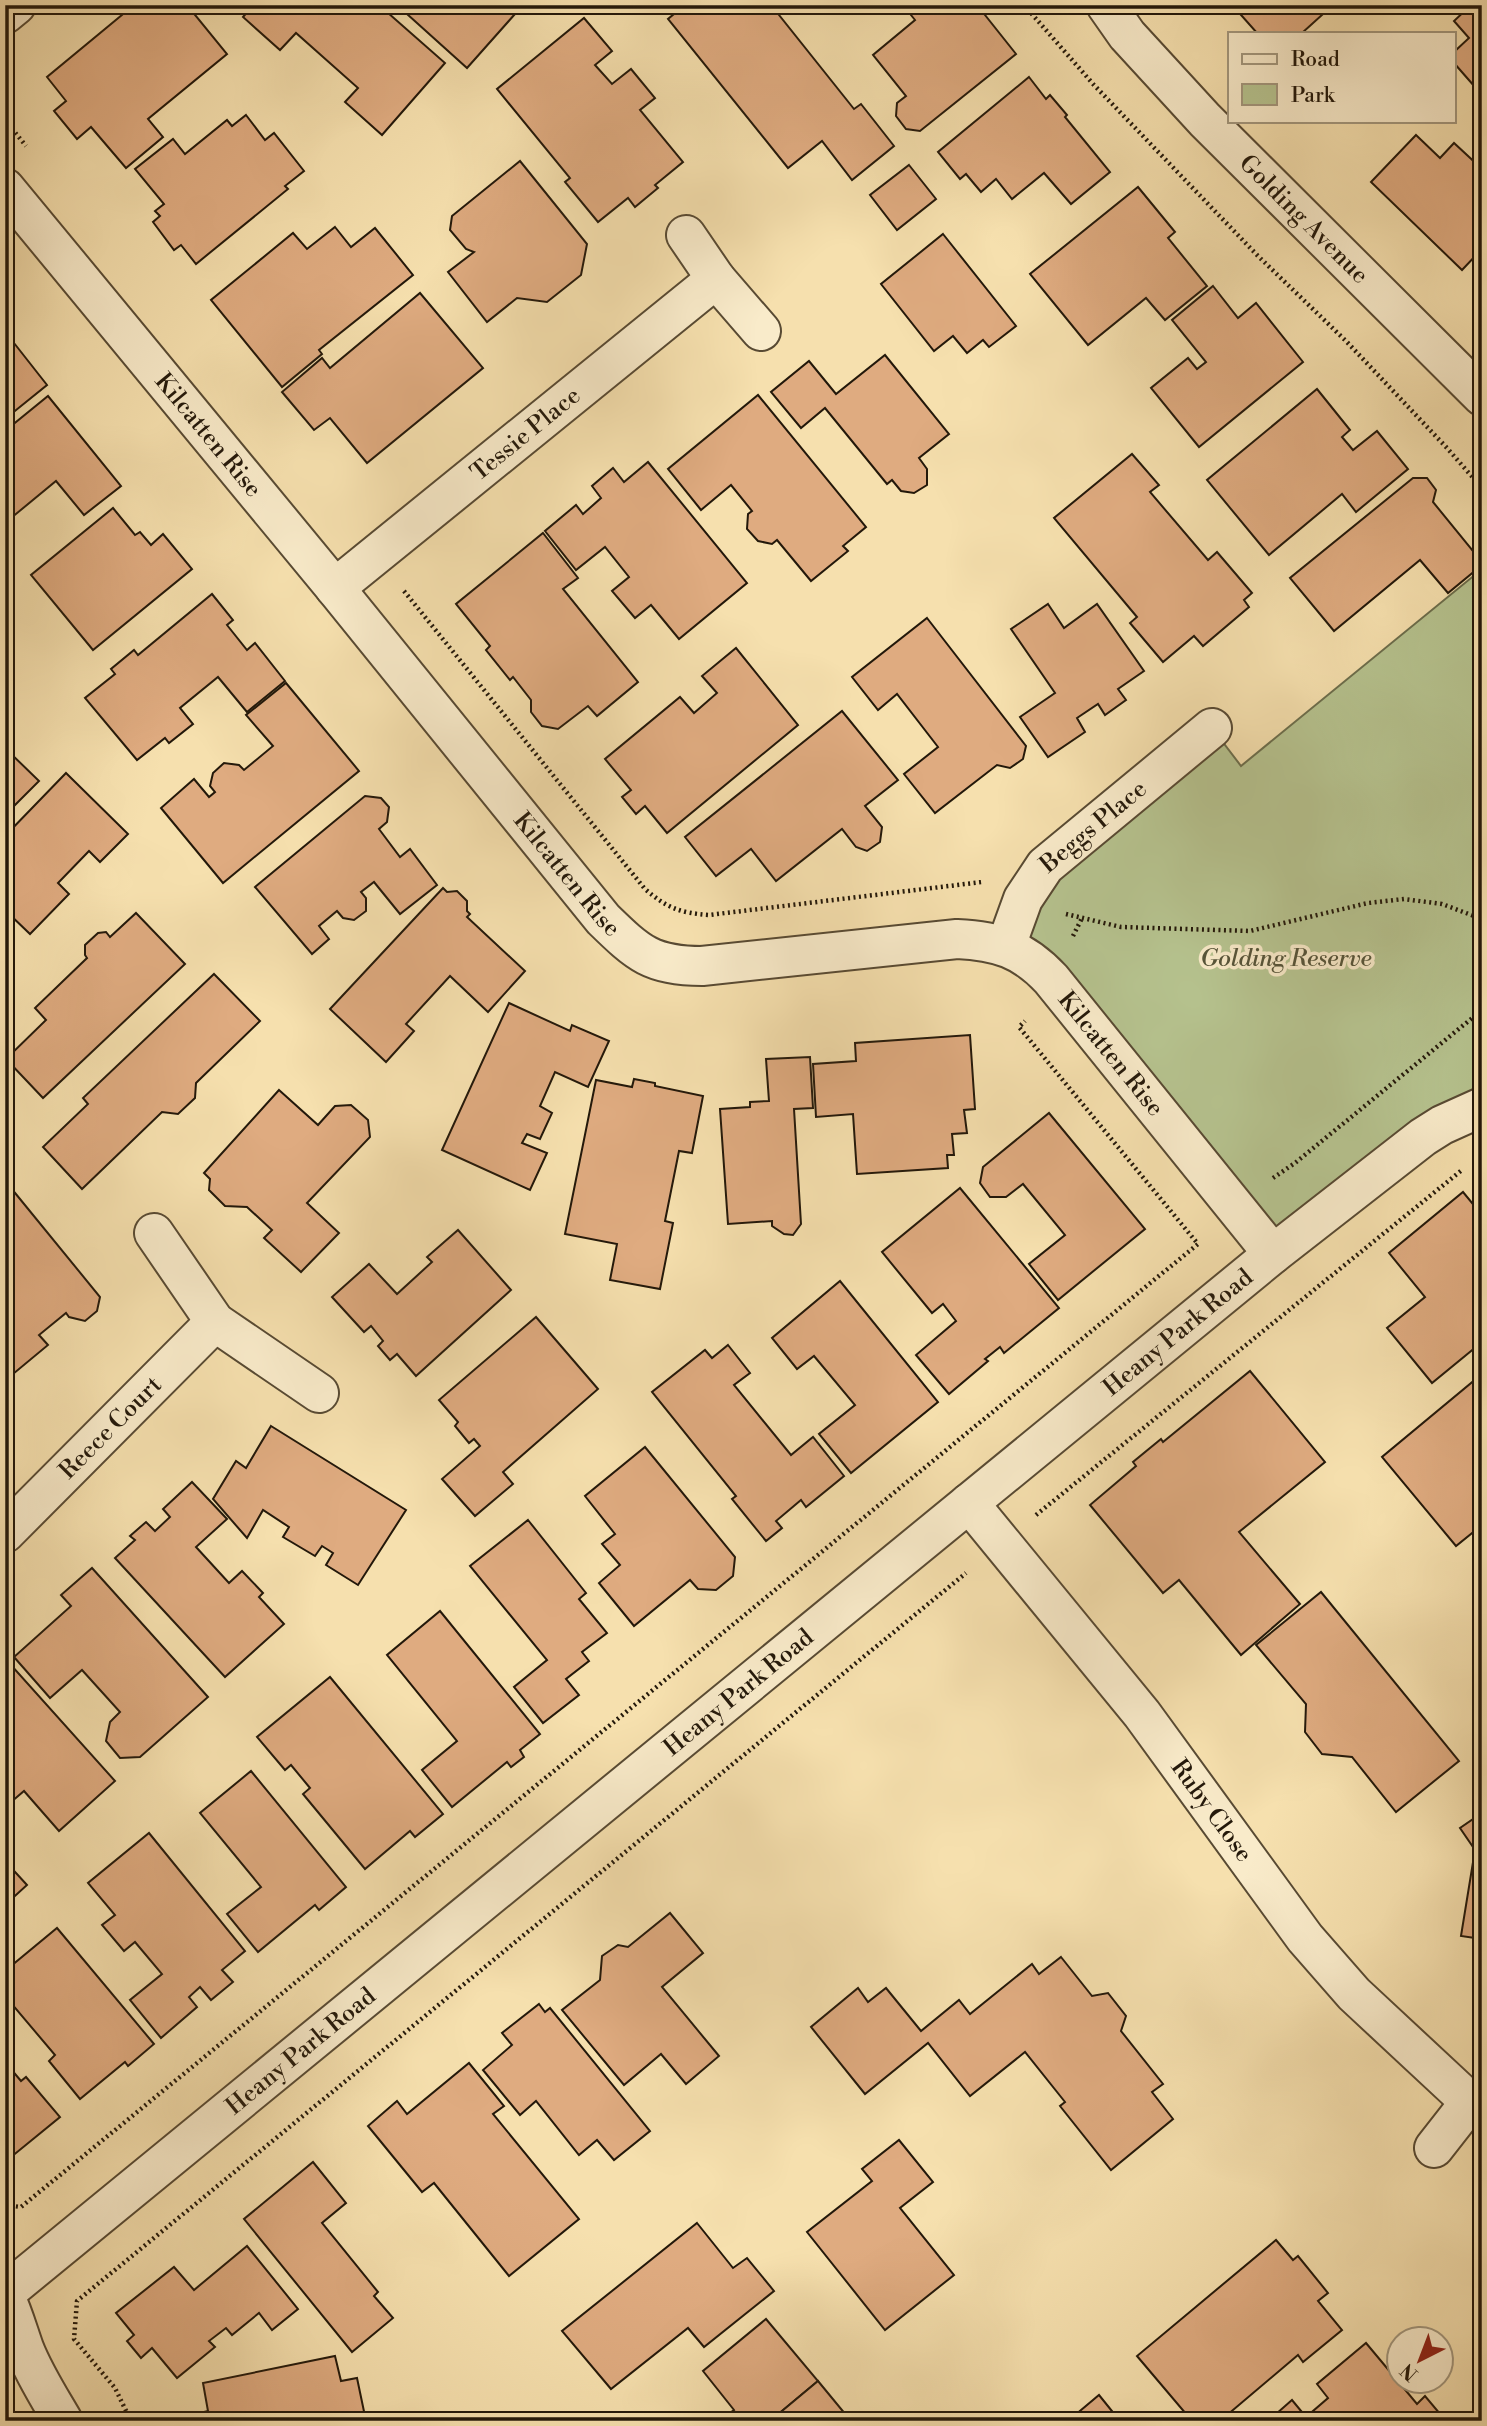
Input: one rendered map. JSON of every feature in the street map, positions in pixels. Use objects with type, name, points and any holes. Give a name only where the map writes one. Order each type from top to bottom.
[{"type":"street","points":[[5,14],[16,5]]},
{"type":"street","name":"Golding Avenue","points":[[1106,5],[1127,36],[1205,120],[1479,388]]},
{"type":"street","name":"Kilcatten Rise","points":[[5,188],[335,588],[603,919],[640,951],[659,962],[679,966],[957,939],[984,940],[1006,946],[1028,957],[1051,979],[1273,1254]]},
{"type":"street","points":[[686,235],[716,279],[761,331]]},
{"type":"street","name":"Tessie Place","points":[[335,588],[716,279]]},
{"type":"street","name":"Beggs Place","points":[[1006,946],[1023,899],[1045,866],[1212,728]]},
{"type":"street","name":"Heany Park Road","points":[[5,2295],[1273,1254],[1423,1137],[1482,1107]]},
{"type":"street","points":[[154,1233],[215,1322],[319,1393]]},
{"type":"street","name":"Reece Court","points":[[5,1533],[215,1322]]},
{"type":"street","name":"Ruby Close","points":[[969,1503],[1142,1714],[1305,1938],[1354,1994],[1476,2100],[1434,2148]]},
{"type":"street","points":[[5,2295],[24,2347],[63,2421]]},
{"type":"path","points":[[1024,5],[1094,85],[1258,257],[1346,341],[1482,488]]},
{"type":"path","points":[[404,590],[645,889],[673,910],[709,915],[966,883],[983,882],[991,886]]},
{"type":"path","points":[[1062,913],[1121,928],[1250,931],[1368,903],[1404,899],[1442,904],[1482,919]]},
{"type":"path","points":[[1476,915],[1482,901]]},
{"type":"path","points":[[1273,1178],[1482,1010]]},
{"type":"path","points":[[5,2206],[21,2207],[1198,1244],[1019,1027],[1028,1018]]},
{"type":"path","points":[[1035,1516],[1466,1167]]},
{"type":"path","points":[[131,2421],[115,2388],[74,2339],[77,2301],[971,1570]]},
{"type":"green space","name":"Golding Reserve","points":[[1482,569],[1482,1107],[1273,1254],[1028,957],[1023,899],[1212,728],[1241,766]]},
{"type":"building","points":[[134,5],[171,5],[176,11],[187,5],[227,54],[148,119],[163,137],[126,168],[91,127],[77,139],[54,111],[66,101],[47,77]]},
{"type":"building","points":[[253,5],[379,5],[445,63],[382,135],[345,102],[358,88],[296,33],[280,50],[243,17]]},
{"type":"building","points":[[397,5],[523,5],[467,68]]},
{"type":"building","points":[[685,5],[771,5],[854,109],[861,104],[894,146],[852,180],[822,141],[788,168],[668,19]]},
{"type":"building","points":[[903,5],[977,5],[1016,54],[920,131],[906,129],[896,116],[897,103],[906,96],[873,55],[915,20]]},
{"type":"building","points":[[1216,5],[1333,5],[1303,32],[1256,32],[1234,7]]},
{"type":"building","points":[[1471,5],[1482,5],[1482,95],[1456,65],[1456,50],[1469,38],[1454,21]]},
{"type":"building","points":[[584,18],[612,51],[595,65],[612,84],[631,69],[655,98],[640,110],[683,162],[655,185],[658,188],[635,207],[628,198],[598,222],[565,182],[570,178],[497,89]]},
{"type":"building","points":[[1029,77],[1046,99],[1050,95],[1110,172],[1071,204],[1044,173],[1012,199],[996,179],[981,192],[966,174],[960,179],[938,152]]},
{"type":"building","points":[[246,115],[265,140],[274,133],[304,171],[285,186],[288,189],[196,264],[181,245],[174,250],[153,222],[160,216],[155,211],[164,204],[135,169],[173,139],[185,154],[227,120],[232,126]]},
{"type":"building","points":[[1416,135],[1440,158],[1454,143],[1482,169],[1482,255],[1479,252],[1462,270],[1371,182]]},
{"type":"building","points":[[520,161],[587,244],[581,275],[547,302],[517,298],[487,322],[448,272],[474,252],[466,249],[450,230],[452,216]]},
{"type":"building","points":[[909,165],[936,199],[897,230],[870,195]]},
{"type":"building","points":[[1138,187],[1175,232],[1168,238],[1207,286],[1165,320],[1146,298],[1088,345],[1030,274]]},
{"type":"building","points":[[335,227],[351,247],[375,228],[413,275],[319,350],[322,354],[282,387],[211,300],[293,233],[307,249]]},
{"type":"building","points":[[943,234],[1016,326],[989,347],[983,340],[967,353],[953,336],[934,351],[881,284]]},
{"type":"building","points":[[1213,286],[1238,318],[1256,303],[1303,362],[1199,447],[1151,388],[1188,358],[1197,369],[1206,362],[1172,320]]},
{"type":"building","points":[[420,293],[483,368],[367,463],[330,418],[314,430],[282,392],[322,358],[330,368]]},
{"type":"building","points":[[14,343],[47,385],[5,419],[5,350]]},
{"type":"building","points":[[885,355],[949,434],[919,458],[927,469],[927,485],[914,493],[901,491],[892,480],[887,484],[825,408],[801,428],[771,392],[809,361],[836,394]]},
{"type":"building","points":[[1317,389],[1350,430],[1342,437],[1353,450],[1377,431],[1408,469],[1356,512],[1342,494],[1269,555],[1207,480]]},
{"type":"building","points":[[758,395],[866,527],[843,546],[848,551],[811,581],[777,540],[772,544],[758,541],[747,529],[748,514],[752,511],[731,485],[701,510],[668,469]]},
{"type":"building","points":[[48,396],[121,486],[84,515],[56,481],[5,523],[5,431]]},
{"type":"building","points":[[1132,454],[1159,485],[1150,492],[1208,560],[1217,552],[1252,593],[1244,600],[1249,607],[1203,646],[1194,636],[1163,662],[1130,623],[1137,617],[1054,518]]},
{"type":"building","points":[[648,462],[747,583],[679,639],[651,605],[635,618],[612,591],[629,577],[605,547],[576,570],[545,531],[576,505],[583,514],[601,498],[592,486],[613,468],[624,482]]},
{"type":"building","points":[[1413,478],[1427,478],[1436,490],[1433,502],[1482,565],[1448,593],[1420,560],[1334,631],[1290,578]]},
{"type":"building","points":[[113,508],[135,535],[140,532],[151,545],[163,534],[192,569],[93,650],[31,575]]},
{"type":"building","points":[[543,533],[578,578],[563,589],[638,682],[597,716],[588,706],[558,729],[542,726],[531,712],[531,700],[513,677],[510,680],[486,650],[490,646],[456,604]]},
{"type":"building","points":[[212,594],[233,620],[227,625],[247,650],[255,643],[285,681],[247,712],[218,677],[180,708],[193,724],[169,743],[165,738],[137,760],[85,698],[115,674],[111,669],[134,650],[138,655]]},
{"type":"building","points":[[1048,604],[1064,628],[1097,604],[1144,671],[1118,689],[1126,700],[1105,715],[1098,704],[1077,718],[1085,732],[1048,757],[1020,717],[1055,693],[1011,629]]},
{"type":"building","points":[[927,618],[1026,746],[1023,759],[1010,768],[997,765],[935,813],[904,774],[938,747],[897,694],[878,710],[852,677]]},
{"type":"building","points":[[736,648],[798,725],[667,833],[645,806],[636,814],[622,797],[631,790],[605,759],[680,697],[694,713],[717,693],[702,676]]},
{"type":"building","points":[[286,683],[359,771],[223,883],[161,808],[194,779],[209,797],[215,792],[210,786],[213,773],[224,763],[239,765],[244,770],[273,746],[246,715]]},
{"type":"building","points":[[842,711],[898,780],[865,806],[882,827],[880,842],[867,851],[856,847],[842,829],[776,881],[751,849],[716,876],[685,837]]},
{"type":"building","points":[[5,748],[39,781],[5,815]]},
{"type":"building","points":[[66,773],[128,834],[100,862],[89,851],[58,883],[69,894],[30,934],[5,910],[5,836]]},
{"type":"building","points":[[365,796],[381,798],[389,807],[387,822],[379,829],[400,857],[410,849],[437,885],[400,914],[374,882],[361,892],[366,898],[366,911],[354,920],[343,918],[337,911],[319,926],[329,939],[312,954],[255,887]]},
{"type":"building","points":[[443,888],[447,892],[457,891],[467,901],[467,911],[470,914],[467,917],[525,971],[488,1012],[450,976],[406,1024],[414,1031],[386,1062],[330,1009]]},
{"type":"building","points":[[136,913],[185,964],[43,1098],[6,1059],[46,1020],[35,1008],[87,958],[85,945],[98,933],[106,932],[110,937]]},
{"type":"building","points":[[214,974],[260,1021],[196,1083],[195,1098],[178,1114],[162,1112],[82,1189],[43,1147],[88,1104],[83,1098]]},
{"type":"building","points":[[509,1003],[570,1031],[572,1025],[609,1041],[588,1087],[555,1072],[540,1106],[552,1113],[540,1139],[527,1134],[522,1143],[547,1153],[530,1190],[442,1150]]},
{"type":"building","points":[[970,1035],[975,1109],[964,1110],[967,1133],[952,1134],[954,1155],[947,1155],[948,1168],[857,1174],[853,1114],[816,1117],[813,1064],[856,1061],[855,1043]]},
{"type":"building","points":[[810,1057],[813,1108],[794,1109],[801,1224],[793,1235],[784,1234],[772,1226],[772,1221],[728,1224],[720,1109],[750,1107],[750,1102],[769,1101],[766,1059]]},
{"type":"building","points":[[634,1079],[703,1096],[692,1153],[679,1151],[665,1221],[673,1223],[660,1289],[610,1280],[617,1244],[565,1234],[596,1080],[632,1087]]},
{"type":"building","points":[[279,1090],[318,1125],[335,1106],[351,1105],[368,1120],[370,1137],[307,1203],[339,1233],[301,1272],[264,1238],[272,1230],[247,1207],[225,1206],[209,1190],[210,1179],[204,1173]]},
{"type":"building","points":[[1049,1113],[1145,1229],[1058,1300],[1029,1264],[1065,1235],[1023,1184],[1006,1197],[990,1197],[980,1183],[983,1167]]},
{"type":"building","points":[[11,1188],[100,1297],[97,1311],[85,1321],[69,1317],[66,1313],[39,1335],[48,1345],[7,1379],[5,1314],[11,1309],[5,1303],[5,1193]]},
{"type":"building","points":[[960,1188],[1059,1308],[1004,1353],[1000,1347],[985,1359],[988,1361],[949,1394],[916,1355],[956,1321],[943,1304],[932,1313],[882,1252]]},
{"type":"building","points":[[1463,1192],[1482,1215],[1482,1342],[1432,1383],[1387,1328],[1425,1297],[1389,1253]]},
{"type":"building","points":[[458,1230],[511,1290],[416,1376],[397,1354],[390,1360],[378,1346],[383,1341],[371,1326],[364,1332],[332,1297],[369,1264],[397,1294],[432,1262],[427,1257]]},
{"type":"building","points":[[840,1281],[938,1402],[851,1473],[819,1434],[855,1405],[814,1356],[797,1369],[772,1338]]},
{"type":"building","points":[[536,1317],[598,1389],[503,1472],[513,1484],[475,1516],[442,1479],[480,1446],[474,1439],[469,1443],[455,1426],[458,1422],[439,1400]]},
{"type":"building","points":[[728,1345],[750,1373],[734,1385],[791,1455],[813,1437],[844,1476],[806,1507],[801,1500],[776,1521],[782,1528],[766,1541],[732,1499],[736,1496],[652,1392],[705,1350],[712,1358]]},
{"type":"building","points":[[1250,1371],[1325,1462],[1239,1532],[1300,1604],[1241,1655],[1179,1580],[1163,1593],[1090,1505],[1136,1466],[1133,1462],[1161,1439],[1163,1442]]},
{"type":"building","points":[[1482,1374],[1482,1525],[1456,1546],[1382,1457]]},
{"type":"building","points":[[271,1426],[406,1510],[358,1585],[326,1565],[333,1553],[322,1546],[315,1556],[283,1537],[289,1527],[263,1510],[247,1538],[213,1499],[236,1461],[246,1468]]},
{"type":"building","points":[[645,1447],[735,1557],[733,1576],[716,1590],[698,1589],[690,1580],[634,1626],[599,1583],[620,1565],[602,1544],[615,1534],[585,1496]]},
{"type":"building","points":[[192,1482],[227,1519],[196,1547],[229,1583],[242,1571],[263,1593],[259,1597],[284,1624],[225,1677],[115,1558],[135,1540],[130,1536],[146,1522],[155,1531],[170,1517],[163,1509]]},
{"type":"building","points":[[528,1520],[586,1593],[579,1599],[607,1633],[582,1652],[589,1661],[566,1679],[579,1695],[543,1723],[514,1687],[547,1660],[470,1566]]},
{"type":"building","points":[[92,1568],[208,1697],[140,1757],[120,1758],[106,1741],[110,1722],[120,1712],[82,1670],[50,1698],[14,1657],[71,1606],[61,1595]]},
{"type":"building","points":[[1321,1592],[1459,1761],[1396,1812],[1352,1757],[1322,1754],[1305,1732],[1306,1704],[1256,1645]]},
{"type":"building","points":[[440,1611],[540,1734],[520,1750],[524,1757],[511,1767],[507,1762],[452,1807],[422,1770],[457,1741],[387,1655]]},
{"type":"building","points":[[5,1665],[11,1665],[115,1781],[59,1831],[24,1791],[10,1803],[5,1798]]},
{"type":"building","points":[[330,1677],[443,1814],[415,1837],[410,1831],[365,1869],[303,1794],[310,1788],[291,1765],[285,1770],[257,1737]]},
{"type":"building","points":[[251,1771],[346,1887],[319,1910],[315,1905],[258,1952],[227,1914],[261,1887],[200,1813]]},
{"type":"building","points":[[1482,1813],[1482,1939],[1461,1936],[1475,1850],[1460,1828]]},
{"type":"building","points":[[149,1833],[245,1951],[222,1970],[233,1982],[211,2000],[200,1987],[189,1997],[197,2007],[161,2038],[130,2000],[162,1974],[135,1942],[124,1951],[102,1925],[115,1915],[88,1883]]},
{"type":"building","points":[[5,1861],[27,1885],[5,1905]]},
{"type":"building","points":[[670,1913],[703,1953],[662,1987],[719,2056],[686,2084],[661,2054],[624,2085],[562,2010],[600,1980],[602,1956],[618,1945],[628,1947]]},
{"type":"building","points":[[57,1928],[154,2044],[128,2066],[125,2062],[80,2099],[49,2061],[55,2055],[5,1996],[5,1971]]},
{"type":"building","points":[[1061,1957],[1092,1996],[1108,1993],[1126,2016],[1121,2031],[1163,2084],[1152,2092],[1173,2119],[1111,2170],[1060,2106],[1065,2102],[1025,2052],[970,2096],[928,2043],[865,2094],[811,2027],[858,1988],[868,2002],[886,1988],[921,2031],[959,2000],[970,2014],[1032,1964],[1039,1974]]},
{"type":"building","points":[[539,2004],[545,2012],[550,2008],[650,2131],[614,2160],[597,2140],[579,2155],[536,2101],[520,2115],[483,2070],[512,2045],[502,2033]]},
{"type":"building","points":[[5,2062],[21,2081],[26,2077],[60,2117],[5,2162]]},
{"type":"building","points":[[469,2063],[504,2106],[493,2114],[579,2219],[509,2276],[434,2183],[422,2192],[368,2126],[397,2101],[407,2114]]},
{"type":"building","points":[[899,2140],[933,2182],[900,2208],[954,2275],[885,2330],[807,2232],[872,2181],[862,2169]]},
{"type":"building","points":[[313,2162],[346,2203],[322,2223],[378,2292],[374,2296],[393,2318],[352,2352],[244,2219]]},
{"type":"building","points":[[697,2223],[733,2268],[747,2258],[774,2291],[704,2347],[688,2328],[611,2389],[562,2331]]},
{"type":"building","points":[[1276,2240],[1293,2260],[1298,2256],[1328,2293],[1318,2301],[1342,2330],[1303,2362],[1298,2355],[1220,2421],[1192,2421],[1137,2356]]},
{"type":"building","points":[[247,2246],[298,2309],[272,2330],[259,2313],[232,2335],[226,2328],[209,2341],[215,2347],[177,2378],[152,2348],[141,2358],[127,2341],[134,2335],[116,2313],[174,2267],[194,2290]]},
{"type":"building","points":[[766,2319],[818,2381],[770,2421],[736,2421],[730,2413],[734,2410],[703,2371]]},
{"type":"building","points":[[1366,2343],[1386,2367],[1386,2394],[1409,2394],[1417,2404],[1425,2396],[1446,2421],[1268,2421],[1292,2400],[1306,2417],[1328,2398],[1317,2384]]},
{"type":"building","points":[[335,2356],[341,2381],[357,2378],[366,2421],[202,2421],[200,2413],[208,2411],[203,2383]]},
{"type":"building","points":[[818,2381],[851,2421],[770,2421]]},
{"type":"building","points":[[1099,2395],[1120,2421],[1068,2421]]}]
